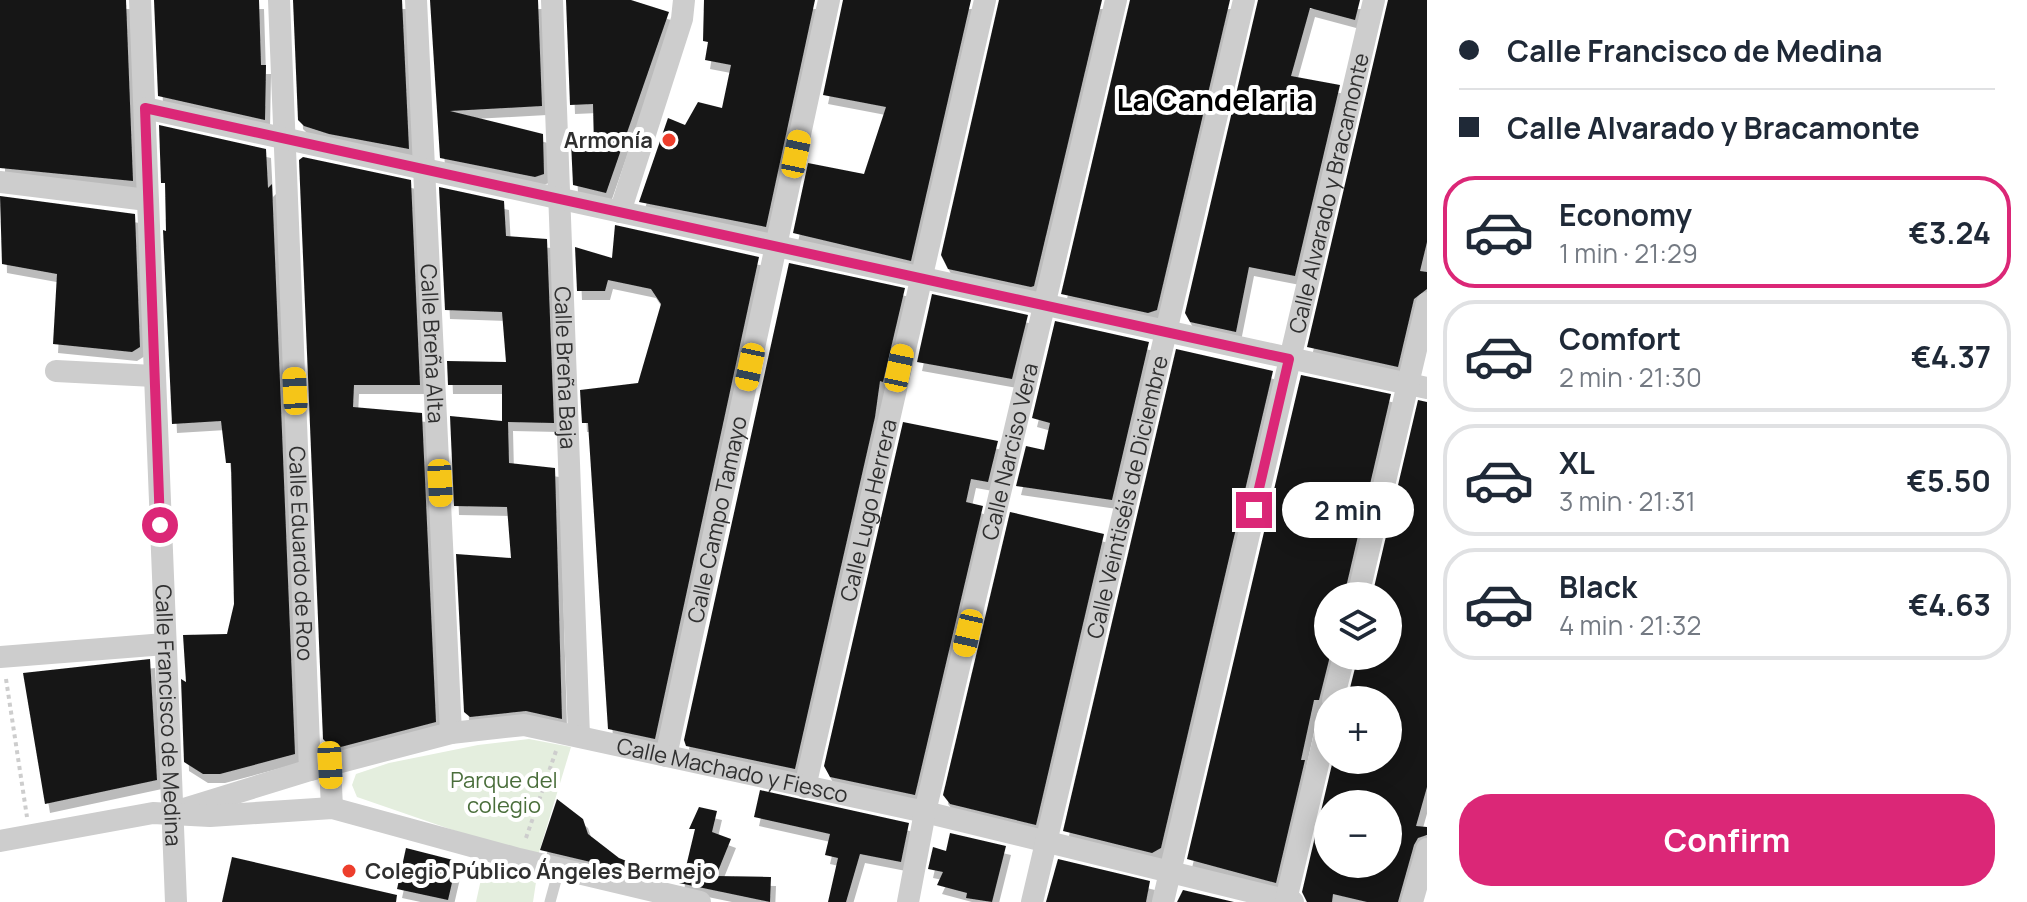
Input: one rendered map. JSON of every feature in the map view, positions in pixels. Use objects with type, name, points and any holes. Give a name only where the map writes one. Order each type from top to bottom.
[{"type":"street","name":"Calle Francisco de Medina","points":[[140,0],[176,902]]},
{"type":"street","name":"Calle Eduardo de Roo","points":[[279,0],[320,767],[332,808]]},
{"type":"street","name":"Calle Breña Alta","points":[[416,0],[451,733]]},
{"type":"street","name":"Calle Breña Baja","points":[[552,0],[561,198],[571,734]]},
{"type":"street","points":[[620,212],[682,19],[684,0]]},
{"type":"street","name":"Calle Campo Tamayo","points":[[666,756],[829,0]]},
{"type":"street","name":"Calle Lugo Herrera","points":[[805,787],[985,0]]},
{"type":"street","name":"Calle Narciso Vera","points":[[908,902],[925,812],[1116,0]]},
{"type":"street","name":"Calle Veintiséis de Diciembre","points":[[1032,902],[1244,0]]},
{"type":"street","name":"Calle Alvarado y Bracamonte","points":[[1163,902],[1374,0]]},
{"type":"street","points":[[145,108],[1418,386]]},
{"type":"street","points":[[0,182],[147,200]]},
{"type":"street","points":[[1362,582],[1418,386],[1427,303]]},
{"type":"street","points":[[56,371],[154,376]]},
{"type":"street","points":[[1,657],[165,644]]},
{"type":"street","name":"Calle Machado y Fiesco","points":[[171,813],[320,767],[451,733],[524,725],[925,812],[1289,901]]},
{"type":"street","points":[[1289,901],[1317,774]]},
{"type":"street","points":[[0,841],[171,813],[210,816],[332,808],[689,901]]},
{"type":"street","points":[[1412,902],[1427,849]]},
{"type":"lane","points":[[550,902],[559,869]]},
{"type":"path","points":[[1,657],[29,836]]},
{"type":"path","points":[[519,859],[571,734]]},
{"type":"green space","name":"Parque del colegio","points":[[529,739],[571,747],[537,859],[357,797],[352,785],[356,774],[389,763],[478,745]]},
{"type":"green space","points":[[483,870],[536,882],[533,902],[476,902]]},
{"type":"building","points":[[0,0],[126,0],[133,181],[0,168]]},
{"type":"building","points":[[154,0],[259,0],[261,65],[266,65],[265,120],[158,96]]},
{"type":"building","points":[[293,0],[402,0],[409,149],[329,134],[304,126],[298,120]]},
{"type":"building","points":[[430,0],[538,0],[542,106],[450,111],[543,134],[544,174],[535,177],[440,158]]},
{"type":"building","points":[[566,0],[631,0],[669,12],[606,193],[573,185],[571,142],[594,147],[593,104],[570,105]]},
{"type":"building","points":[[704,0],[815,0],[766,227],[639,202],[668,118],[685,125],[698,102],[722,108],[731,65],[705,60],[708,42],[703,41]]},
{"type":"building","points":[[843,0],[971,0],[911,261],[793,233],[808,163],[864,174],[886,107],[823,95]]},
{"type":"building","points":[[999,0],[1102,0],[1034,286],[1031,287],[948,269],[941,255]]},
{"type":"building","points":[[1130,0],[1230,0],[1157,310],[1148,313],[1061,294]]},
{"type":"building","points":[[1258,0],[1360,0],[1355,20],[1310,8],[1291,76],[1340,85],[1295,276],[1249,267],[1236,332],[1190,322],[1185,313]]},
{"type":"building","points":[[1388,0],[1427,0],[1427,242],[1420,271],[1427,272],[1427,289],[1414,299],[1398,367],[1307,347]]},
{"type":"building","points":[[159,125],[266,149],[268,188],[272,184],[295,754],[220,774],[203,774],[184,762],[181,679],[186,682],[183,635],[227,634],[234,604],[231,463],[226,463],[221,421],[172,424],[163,230],[166,231],[165,183],[161,183]]},
{"type":"building","points":[[303,157],[411,180],[420,385],[354,385],[353,407],[422,413],[436,722],[333,749],[323,739],[299,160]]},
{"type":"building","points":[[439,187],[504,201],[506,236],[547,239],[554,423],[508,422],[509,463],[555,468],[562,719],[526,711],[470,717],[464,712],[456,554],[511,558],[507,507],[454,506],[450,416],[502,421],[502,385],[448,385],[447,361],[506,362],[502,312],[445,310]]},
{"type":"building","points":[[0,196],[135,214],[140,347],[132,352],[53,344],[57,274],[2,264]]},
{"type":"building","points":[[615,225],[759,257],[655,739],[608,729],[588,423],[582,423],[580,390],[638,383],[661,304],[651,289],[608,280],[605,291],[577,291],[575,247],[612,258]]},
{"type":"building","points":[[789,263],[905,288],[883,382],[880,381],[875,417],[795,769],[686,746],[684,740]]},
{"type":"building","points":[[932,294],[1028,315],[1012,379],[917,362]]},
{"type":"building","points":[[1055,321],[1149,342],[1112,500],[1016,486],[1026,446],[1044,450],[1050,423],[1032,418]]},
{"type":"building","points":[[1176,349],[1273,371],[1161,848],[1152,853],[1063,831]]},
{"type":"building","points":[[1301,375],[1391,394],[1347,582],[1314,582],[1314,670],[1326,670],[1322,686],[1314,686],[1314,700],[1301,760],[1305,760],[1276,883],[1187,859]]},
{"type":"building","points":[[1418,400],[1427,402],[1427,787],[1416,826],[1427,827],[1427,835],[1418,838],[1414,845],[1398,902],[1367,902],[1333,894],[1332,902],[1307,902],[1302,892],[1314,841],[1314,878],[1402,878],[1402,790],[1326,790],[1330,774],[1402,774],[1402,686],[1350,686],[1354,670],[1402,670],[1402,582],[1375,582]]},
{"type":"building","points":[[903,422],[998,441],[988,482],[971,479],[966,502],[983,506],[915,795],[830,777],[824,766]]},
{"type":"building","points":[[1010,512],[1104,534],[1036,825],[950,804],[943,795]]},
{"type":"building","points":[[150,659],[157,780],[45,804],[23,673]]},
{"type":"building","points":[[760,790],[909,823],[901,862],[860,854],[846,902],[828,902],[838,858],[825,855],[830,834],[754,817]]},
{"type":"building","points":[[557,799],[583,819],[588,834],[619,858],[659,874],[658,878],[540,850]]},
{"type":"building","points":[[699,807],[717,811],[712,832],[731,839],[716,876],[771,877],[770,902],[679,883],[680,875],[684,875],[695,829],[689,829]]},
{"type":"building","points":[[950,833],[1006,846],[992,902],[966,898],[967,893],[937,885],[943,872],[928,869],[933,847],[946,851]]},
{"type":"building","points":[[406,848],[457,861],[448,900],[397,889]]},
{"type":"building","points":[[232,857],[397,895],[396,902],[222,902]]},
{"type":"building","points":[[1058,859],[1150,881],[1146,902],[1046,902]]},
{"type":"building","points":[[1183,890],[1234,902],[1177,902]]},
{"type":"place","name":"Armonía","points":[[669,140]]},
{"type":"place","name":"Colegio Público Ángeles Bermejo","points":[[349,871]]},
{"type":"district","name":"La Candelaria","points":[[1215,99]]},
{"type":"route","points":[[160,525],[145,108],[1289,359],[1254,510]]}]
